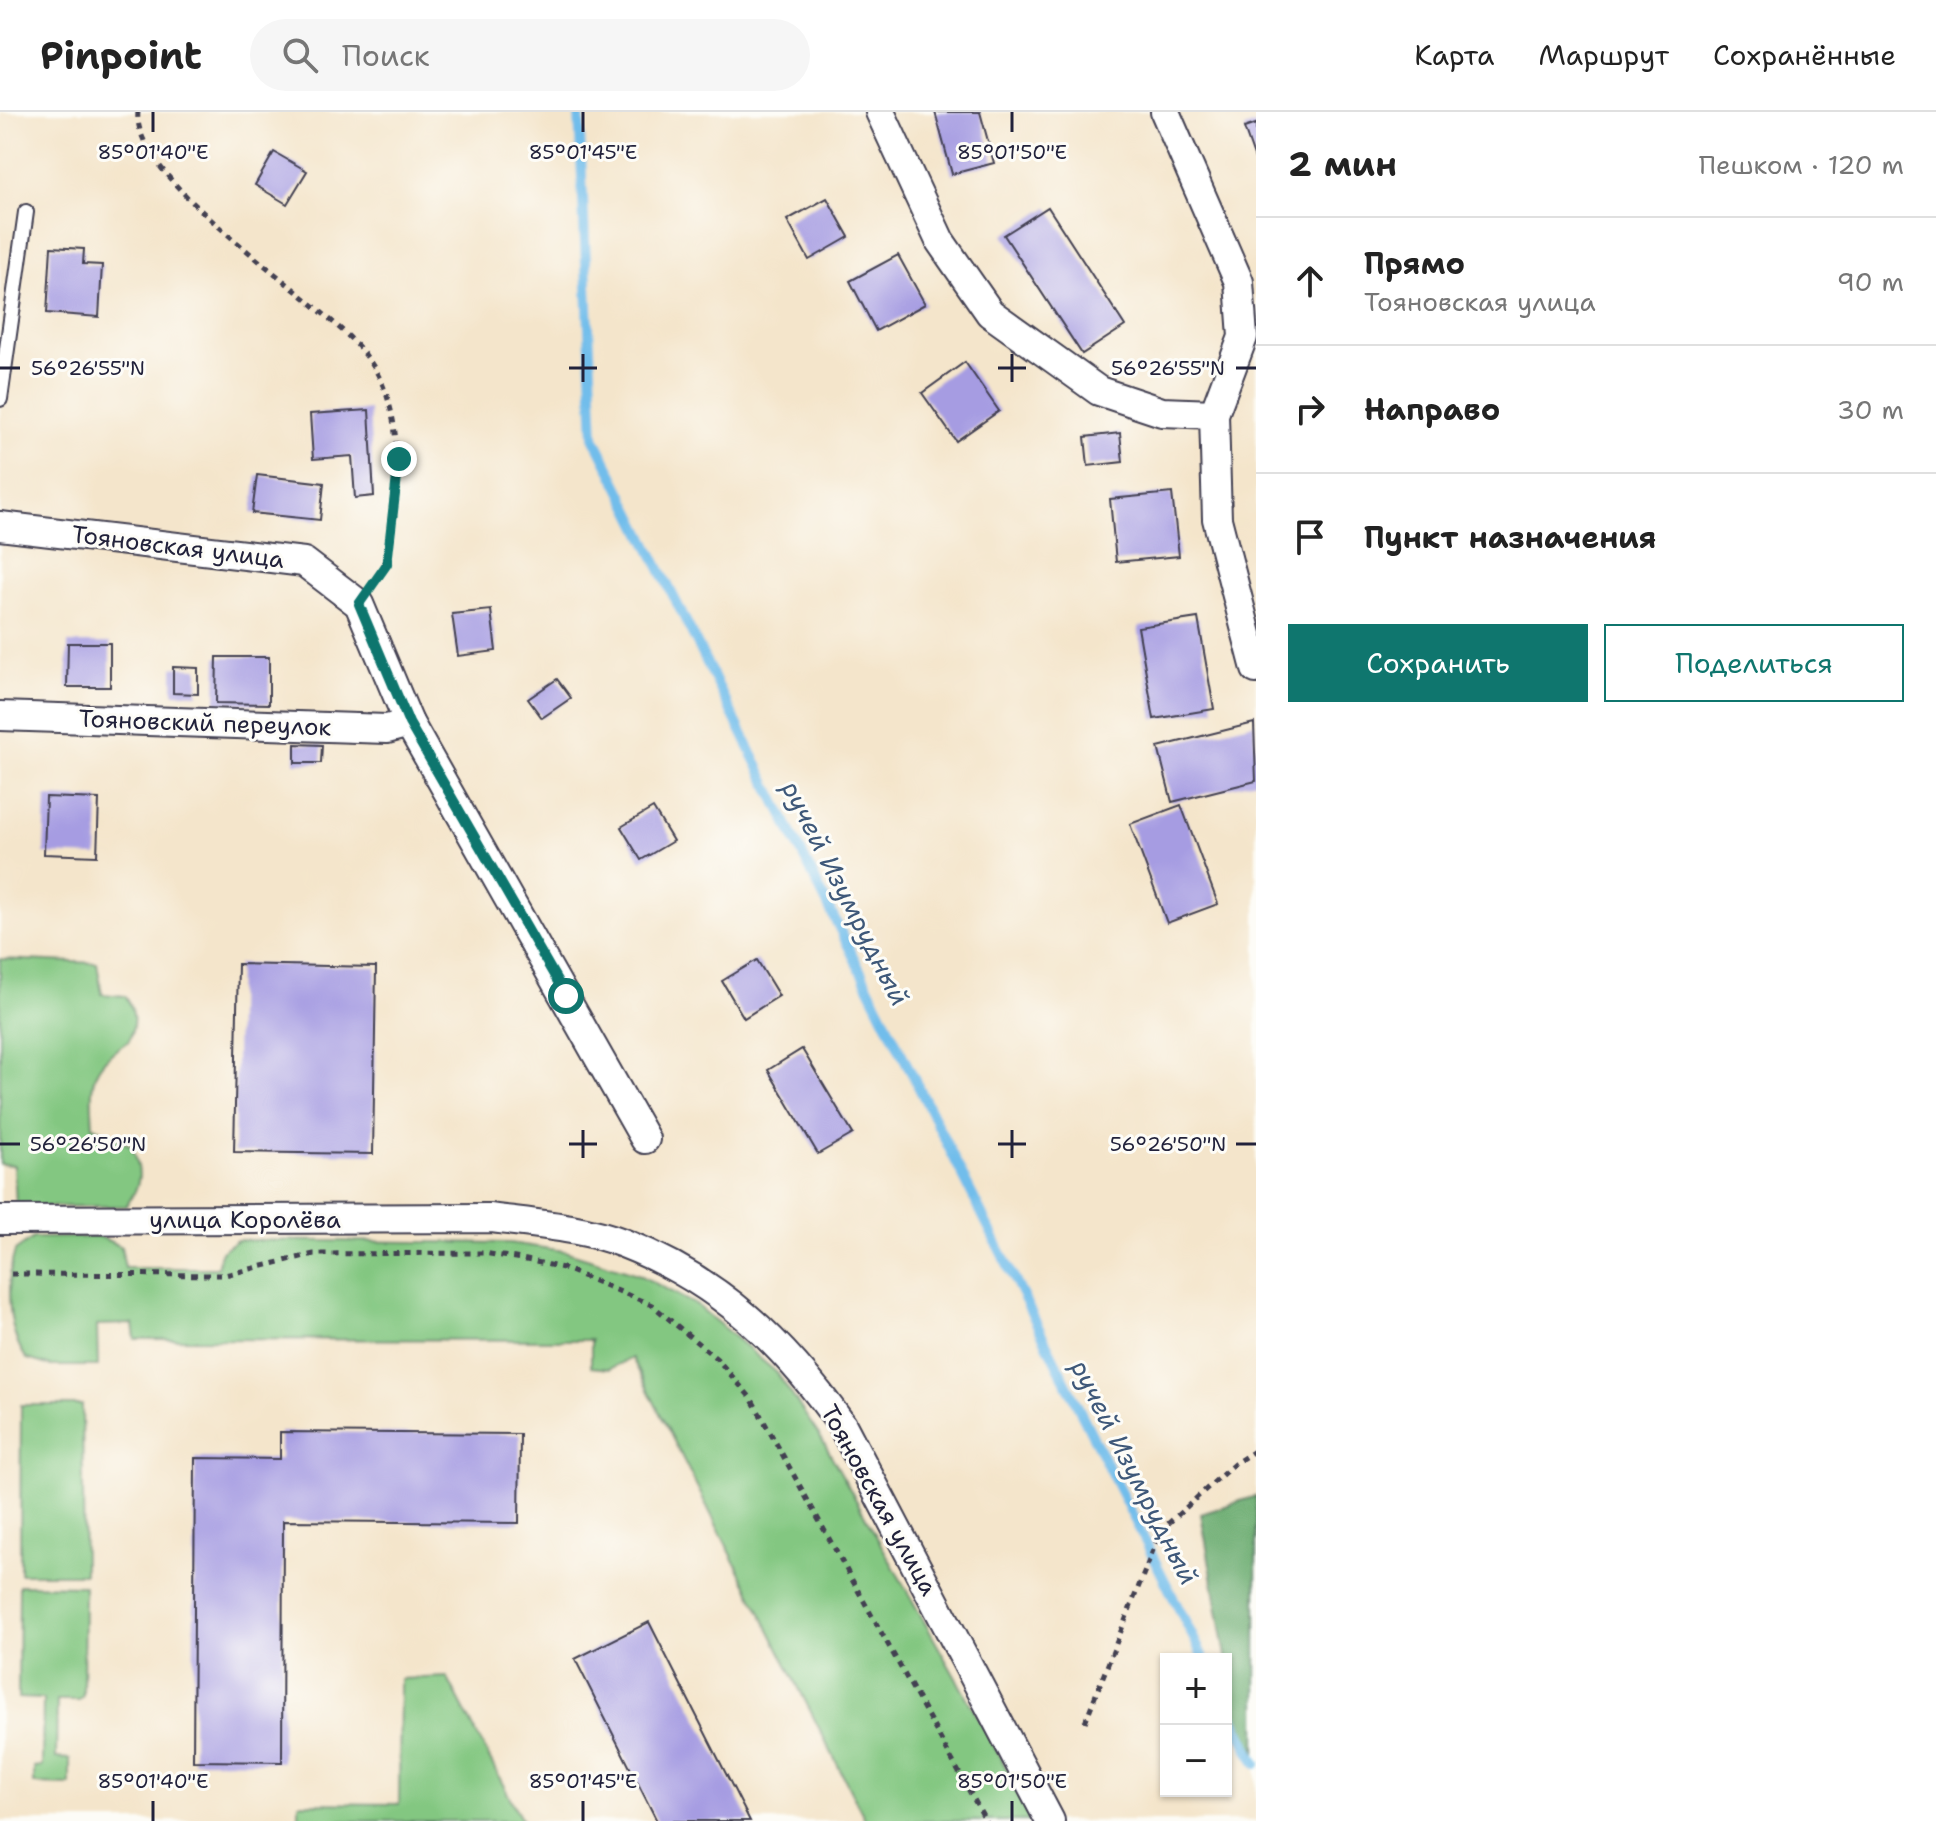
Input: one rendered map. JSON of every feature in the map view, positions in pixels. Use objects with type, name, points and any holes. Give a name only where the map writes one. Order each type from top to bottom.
[{"type":"street","points":[[880,112],[940,241],[990,313],[1099,391],[1162,412],[1214,414]]},
{"type":"street","points":[[1165,112],[1239,282],[1243,337],[1214,414],[1217,519],[1256,669]]},
{"type":"street","name":"Тояновская улица","points":[[0,526],[304,562],[359,604],[409,723],[645,1139]]},
{"type":"street","name":"Тояновский переулок","points":[[0,716],[387,729],[409,723]]},
{"type":"street","name":"Тояновская улица","points":[[491,1218],[561,1227],[623,1243],[727,1299],[765,1330],[804,1372],[842,1425],[1050,1821]]},
{"type":"street","name":"улица Королёва","points":[[0,1220],[491,1218]]},
{"type":"lane","points":[[0,399],[26,212]]},
{"type":"path","points":[[138,112],[136,126],[170,181],[364,352],[388,397],[399,459],[387,564],[359,604]]},
{"type":"path","points":[[11,1274],[225,1275],[314,1254],[483,1253],[563,1268],[652,1305],[717,1359],[751,1398],[986,1821]]},
{"type":"path","points":[[1085,1722],[1161,1530],[1234,1464],[1256,1450]]},
{"type":"green space","points":[[0,959],[97,963],[102,994],[125,996],[129,1002],[133,1018],[129,1041],[99,1067],[92,1098],[93,1126],[132,1146],[135,1155],[138,1184],[126,1206],[16,1207],[14,1165],[0,1164]]},
{"type":"green space","points":[[101,1237],[121,1247],[125,1268],[217,1268],[221,1251],[237,1240],[510,1243],[564,1251],[638,1274],[698,1306],[777,1373],[823,1441],[1036,1821],[866,1821],[632,1358],[609,1369],[591,1367],[591,1340],[135,1339],[133,1324],[97,1325],[98,1366],[51,1366],[27,1359],[15,1336],[10,1307],[10,1277],[15,1251],[33,1238]]},
{"type":"green space","points":[[21,1405],[82,1405],[84,1574],[20,1574]]},
{"type":"green space","points":[[1256,1496],[1256,1768],[1237,1719],[1232,1691],[1232,1653],[1225,1653],[1201,1514]]},
{"type":"green space","points":[[19,1585],[84,1586],[83,1695],[79,1700],[57,1700],[56,1758],[70,1759],[70,1785],[34,1784],[34,1767],[42,1766],[43,1699],[18,1698]]},
{"type":"green space","points":[[447,1677],[522,1821],[299,1821],[299,1803],[399,1804],[400,1679]]},
{"type":"building","points":[[935,112],[980,112],[994,163],[952,174]]},
{"type":"building","points":[[1256,124],[1256,162],[1244,128]]},
{"type":"building","points":[[274,152],[307,171],[287,204],[255,185]]},
{"type":"building","points":[[827,198],[849,237],[809,260],[787,220]]},
{"type":"building","points":[[1048,207],[1125,326],[1082,354],[1004,235]]},
{"type":"building","points":[[51,247],[84,249],[83,264],[102,265],[99,317],[47,313]]},
{"type":"building","points":[[898,255],[925,304],[876,331],[850,281]]},
{"type":"building","points":[[965,362],[999,411],[956,441],[922,393]]},
{"type":"building","points":[[369,410],[374,496],[355,498],[352,456],[313,459],[310,414]]},
{"type":"building","points":[[1120,433],[1123,462],[1088,466],[1085,437]]},
{"type":"building","points":[[257,475],[324,483],[320,520],[252,513]]},
{"type":"building","points":[[1172,493],[1179,556],[1116,562],[1110,499]]},
{"type":"building","points":[[491,610],[496,651],[458,656],[452,614]]},
{"type":"building","points":[[1198,618],[1214,709],[1154,719],[1138,627]]},
{"type":"building","points":[[68,643],[110,643],[110,687],[67,687]]},
{"type":"building","points":[[217,657],[269,657],[269,704],[216,703]]},
{"type":"building","points":[[173,667],[198,668],[198,694],[173,693]]},
{"type":"building","points":[[557,679],[571,698],[542,718],[528,699]]},
{"type":"building","points":[[1254,723],[1256,781],[1172,802],[1158,747]]},
{"type":"building","points":[[295,744],[322,745],[321,763],[295,763]]},
{"type":"building","points":[[46,797],[99,799],[97,856],[44,854]]},
{"type":"building","points":[[1181,805],[1218,904],[1167,923],[1130,824]]},
{"type":"building","points":[[653,808],[673,841],[641,860],[621,827]]},
{"type":"building","points":[[757,960],[779,996],[744,1018],[722,981]]},
{"type":"building","points":[[238,964],[376,967],[373,1154],[234,1152]]},
{"type":"building","points":[[802,1049],[853,1134],[818,1154],[768,1070]]},
{"type":"building","points":[[280,1432],[520,1434],[519,1523],[283,1521],[282,1762],[193,1761],[195,1458],[280,1459]]},
{"type":"building","points":[[649,1622],[750,1821],[657,1821],[575,1659]]},
{"type":"waterway","name":"ручей Изумрудный","points":[[579,112],[594,437],[1201,1653]]},
{"type":"waterway","name":"ручей Изумрудный","points":[[1232,1715],[1256,1764]]},
{"type":"route","points":[[399,459],[387,564],[359,604],[409,723],[566,996]]}]
